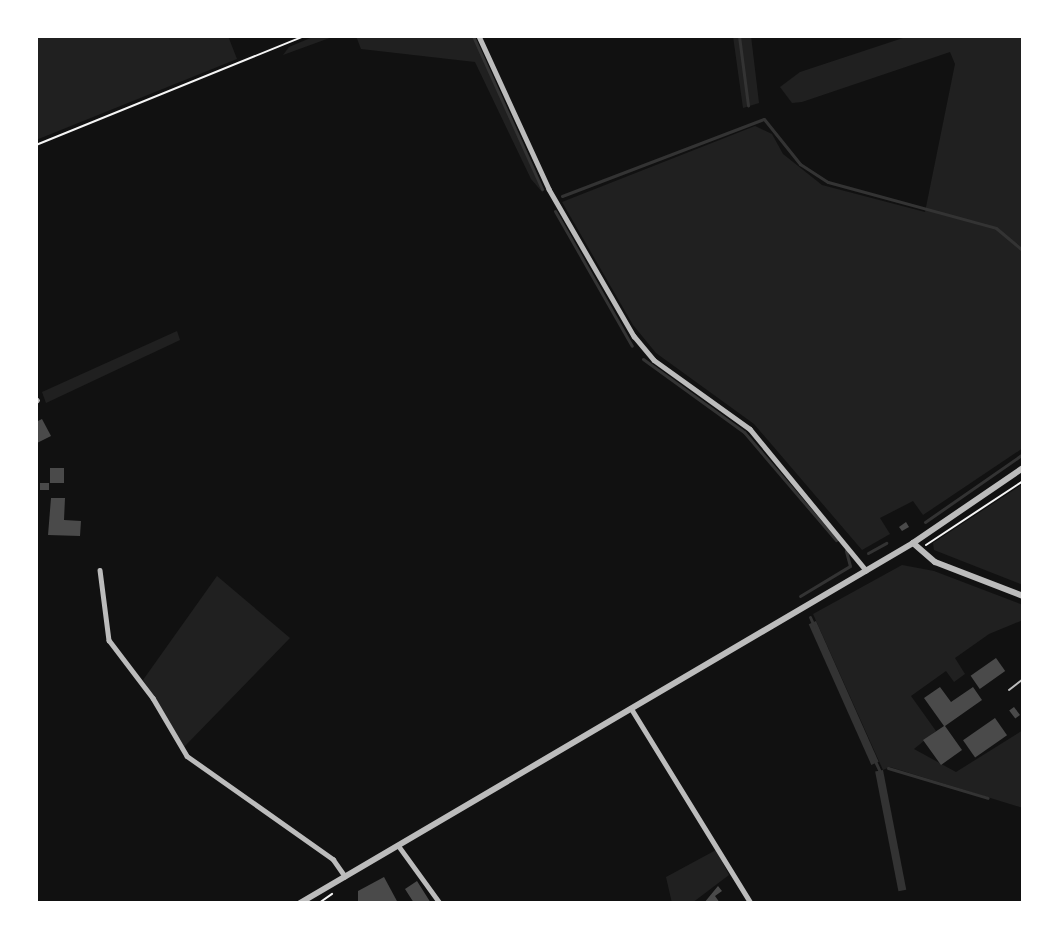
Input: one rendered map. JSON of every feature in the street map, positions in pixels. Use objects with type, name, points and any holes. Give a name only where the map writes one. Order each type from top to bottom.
[{"type":"street","points":[[478,36],[549,189],[634,336],[654,360],[750,429],[866,570]]},
{"type":"street","points":[[300,903],[913,543],[1023,468]]},
{"type":"street","points":[[913,543],[935,562],[1023,596]]},
{"type":"street","points":[[100,570],[109,640],[153,698],[187,756],[333,859],[345,876]]},
{"type":"street","points":[[631,708],[751,903]]},
{"type":"street","points":[[398,845],[440,903]]},
{"type":"lane","points":[[1009,690],[1023,679]]},
{"type":"path","points":[[36,145],[305,36]]},
{"type":"shaded area","points":[[36,36],[228,36],[237,59],[36,140]]},
{"type":"shaded area","points":[[315,36],[335,36],[283,55],[289,47]]},
{"type":"shaded area","points":[[356,36],[473,36],[543,193],[531,179],[475,62],[361,49]]},
{"type":"shaded area","points":[[733,36],[751,36],[759,103],[743,108]]},
{"type":"shaded area","points":[[909,36],[1023,36],[1023,448],[923,515],[913,501],[880,518],[890,534],[862,550],[754,424],[656,353],[633,325],[562,202],[755,126],[772,134],[783,154],[822,185],[925,212],[955,64],[950,52],[802,102],[792,103],[780,87],[800,72]]},
{"type":"shaded area","points":[[177,331],[180,340],[46,403],[42,392]]},
{"type":"shaded area","points":[[1023,484],[1023,585],[934,550],[933,543]]},
{"type":"shaded area","points":[[902,565],[934,571],[1023,605],[1023,620],[989,634],[955,658],[965,674],[954,682],[946,671],[911,696],[936,731],[914,749],[956,772],[1023,730],[1023,808],[890,767],[883,770],[813,614]]},
{"type":"shaded area","points":[[217,576],[290,638],[184,747],[143,680]]},
{"type":"shaded area","points":[[816,621],[879,762],[871,765],[809,624]]},
{"type":"shaded area","points":[[883,770],[906,890],[898,891],[875,772]]},
{"type":"shaded area","points":[[716,850],[729,875],[692,903],[672,903],[666,877]]},
{"type":"building","points":[[42,419],[51,436],[37,443],[36,422]]},
{"type":"building","points":[[50,468],[64,468],[64,483],[50,483]]},
{"type":"building","points":[[40,483],[49,483],[49,490],[40,490]]},
{"type":"building","points":[[51,498],[65,498],[64,520],[81,521],[80,536],[48,535]]},
{"type":"building","points":[[906,522],[909,527],[902,531],[899,527]]},
{"type":"building","points":[[996,658],[1005,671],[980,689],[971,676]]},
{"type":"building","points":[[940,687],[951,702],[973,687],[982,700],[945,726],[962,750],[941,765],[923,740],[944,726],[924,698]]},
{"type":"building","points":[[1014,707],[1020,715],[1015,719],[1009,711]]},
{"type":"building","points":[[995,718],[1007,735],[975,758],[963,740]]},
{"type":"building","points":[[384,877],[398,903],[358,903],[358,891]]},
{"type":"building","points":[[417,881],[431,903],[414,903],[405,889]]},
{"type":"building","points":[[718,886],[722,891],[715,896],[720,903],[704,903]]},
{"type":"waterway","points":[[473,36],[542,189]]},
{"type":"waterway","points":[[739,36],[748,105]]},
{"type":"waterway","points":[[562,196],[764,119],[800,164],[828,182],[996,228],[1023,251]]},
{"type":"waterway","points":[[555,211],[632,346]]},
{"type":"waterway","points":[[643,359],[744,432],[836,540]]},
{"type":"waterway","points":[[925,522],[1023,454]]},
{"type":"waterway","points":[[868,553],[886,543]]},
{"type":"waterway","points":[[800,596],[850,566],[846,551]]},
{"type":"waterway","points":[[810,617],[814,626]]},
{"type":"waterway","points":[[875,761],[881,774]]},
{"type":"waterway","points":[[888,768],[988,798]]}]
